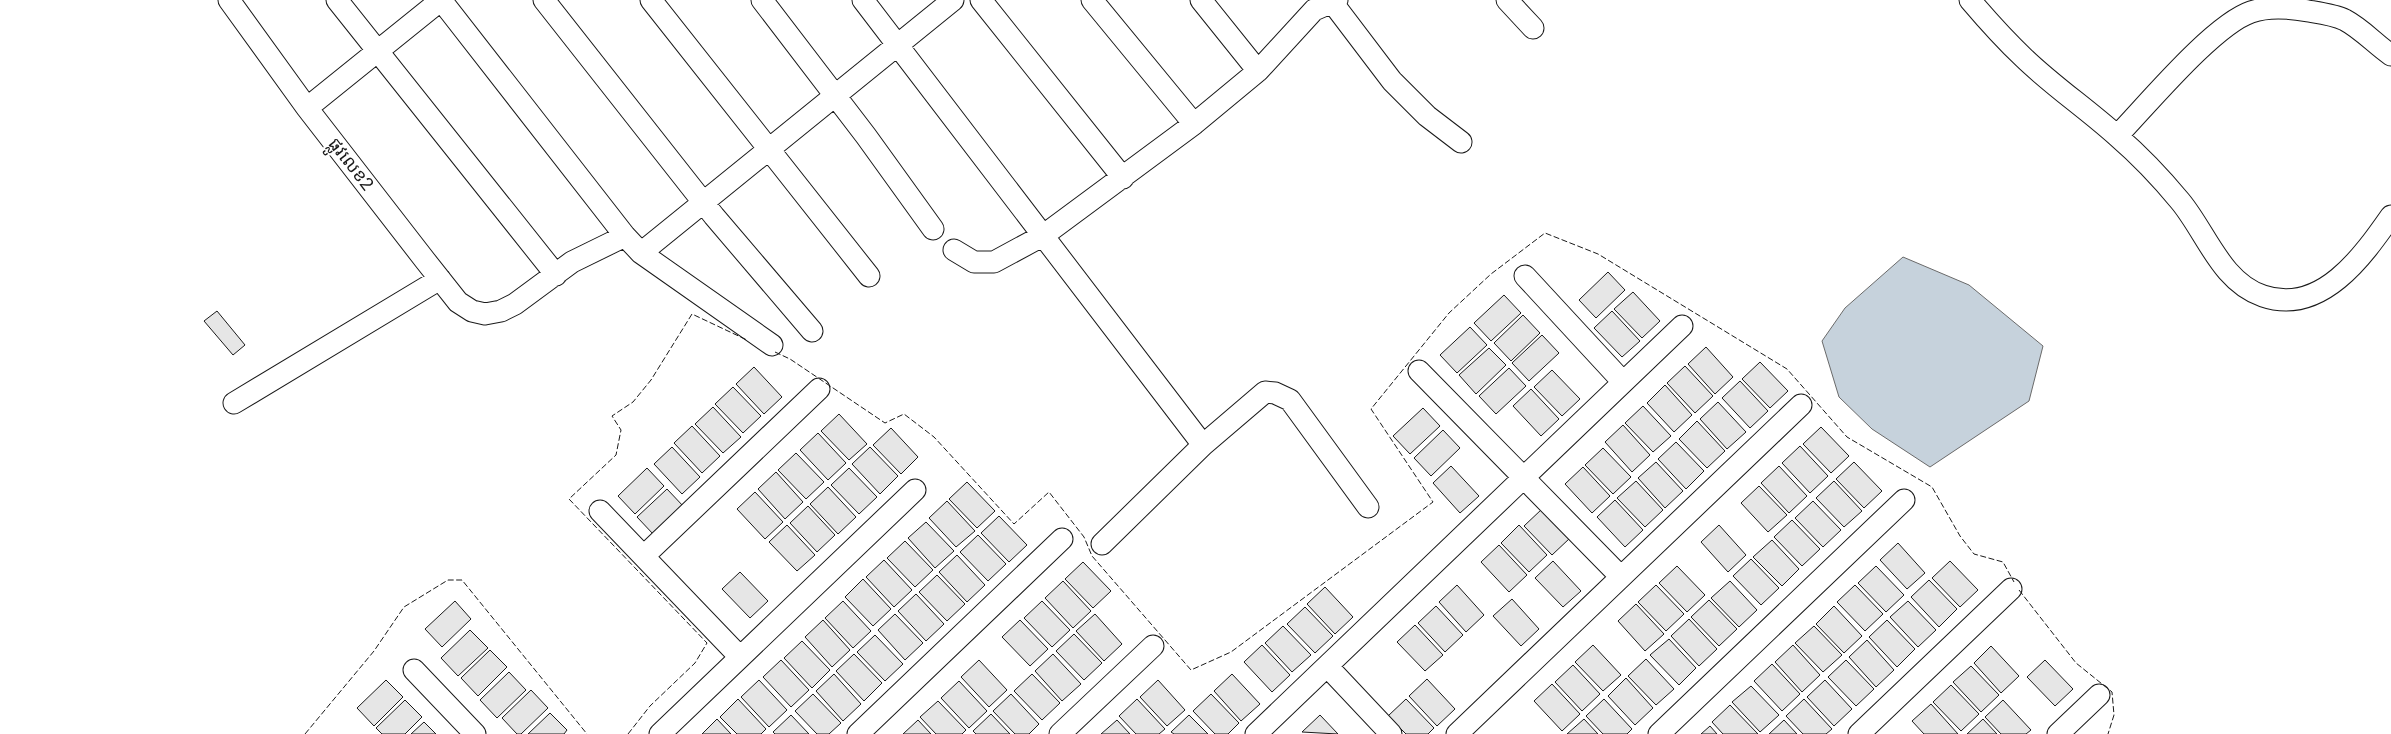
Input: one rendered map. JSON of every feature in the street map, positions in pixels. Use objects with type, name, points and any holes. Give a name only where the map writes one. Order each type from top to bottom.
[{"type":"street","name":"ផ្លូវលេខ2","points":[[230,0],[307,108],[458,302],[472,311],[485,314],[501,312],[556,275]]},
{"type":"street","points":[[337,0],[556,275],[572,262],[625,236]]},
{"type":"street","points":[[307,108],[441,0],[640,253],[772,345]]},
{"type":"street","points":[[544,0],[702,201],[812,331]]},
{"type":"street","points":[[650,0],[869,276]]},
{"type":"street","points":[[762,0],[933,229]]},
{"type":"street","points":[[863,0],[1044,235],[1202,446]]},
{"type":"street","points":[[640,253],[953,0]]},
{"type":"street","points":[[981,0],[1123,178]]},
{"type":"street","points":[[1092,0],[1194,124]]},
{"type":"street","points":[[1201,0],[1258,71]]},
{"type":"street","points":[[1507,0],[1533,28]]},
{"type":"street","points":[[1970,0],[2024,59],[2117,136],[2182,203],[2222,264],[2244,285],[2263,296],[2282,299],[2301,298],[2331,284],[2365,254],[2391,216]]},
{"type":"street","points":[[954,250],[974,262],[994,262],[1044,235],[1194,124],[1258,71],[1322,3],[1392,81],[1427,116],[1461,142]]},
{"type":"street","points":[[2117,136],[2204,46],[2228,26],[2251,12],[2272,9],[2301,10],[2335,17],[2344,20],[2391,55]]},
{"type":"street","points":[[1525,276],[1623,382]]},
{"type":"street","points":[[234,403],[440,280]]},
{"type":"street","points":[[1256,734],[1682,326]]},
{"type":"street","points":[[1419,371],[1621,577]]},
{"type":"street","points":[[644,556],[819,389]]},
{"type":"street","points":[[1102,544],[1202,446],[1265,392],[1290,400],[1368,507]]},
{"type":"street","points":[[1457,734],[1801,405]]},
{"type":"street","points":[[660,734],[915,490]]},
{"type":"street","points":[[1659,734],[1904,500]]},
{"type":"street","points":[[600,511],[740,657]]},
{"type":"street","points":[[858,734],[1062,539]]},
{"type":"street","points":[[1859,734],[2011,588]]},
{"type":"street","points":[[1060,734],[1153,646]]},
{"type":"street","points":[[1327,666],[1391,734]]},
{"type":"street","points":[[414,670],[468,732]]},
{"type":"street","points":[[2058,734],[2099,695]]},
{"type":"shaded area","points":[[1903,257],[1969,285],[2043,346],[2029,401],[1930,467],[1872,429],[1839,397],[1822,341],[1845,308]]},
{"type":"building","points":[[1608,272],[1625,290],[1596,318],[1579,300]]},
{"type":"building","points":[[1633,292],[1660,321],[1642,338],[1614,309]]},
{"type":"building","points":[[1504,295],[1521,313],[1491,341],[1474,323]]},
{"type":"building","points":[[217,311],[245,345],[233,355],[204,321]]},
{"type":"building","points":[[1612,311],[1640,341],[1622,357],[1594,328]]},
{"type":"building","points":[[1523,315],[1540,333],[1511,361],[1494,343]]},
{"type":"building","points":[[1470,327],[1487,345],[1457,373],[1440,355]]},
{"type":"building","points":[[1542,335],[1559,353],[1529,381],[1512,363]]},
{"type":"building","points":[[1706,347],[1733,377],[1715,394],[1688,364]]},
{"type":"building","points":[[1489,348],[1506,365],[1476,394],[1459,375]]},
{"type":"building","points":[[1760,362],[1788,391],[1770,408],[1742,379]]},
{"type":"building","points":[[1685,366],[1713,396],[1695,413],[1667,383]]},
{"type":"building","points":[[754,367],[782,397],[764,414],[736,384]]},
{"type":"building","points":[[1509,368],[1526,386],[1496,414],[1479,396]]},
{"type":"building","points":[[1552,370],[1580,399],[1562,416],[1534,387]]},
{"type":"building","points":[[1740,381],[1768,411],[1750,428],[1722,398]]},
{"type":"building","points":[[1665,385],[1692,415],[1674,432],[1647,403]]},
{"type":"building","points":[[733,387],[761,416],[743,433],[715,404]]},
{"type":"building","points":[[1531,389],[1559,419],[1541,436],[1513,406]]},
{"type":"building","points":[[1718,402],[1746,432],[1727,449],[1700,419]]},
{"type":"building","points":[[1643,406],[1671,436],[1653,452],[1625,423]]},
{"type":"building","points":[[713,407],[741,437],[723,453],[695,424]]},
{"type":"building","points":[[1423,408],[1440,426],[1410,454],[1393,436]]},
{"type":"building","points":[[839,414],[867,444],[849,460],[821,431]]},
{"type":"building","points":[[1697,421],[1725,451],[1707,468],[1679,439]]},
{"type":"building","points":[[1623,425],[1650,455],[1632,472],[1605,442]]},
{"type":"building","points":[[692,426],[720,456],[702,473],[674,443]]},
{"type":"building","points":[[1821,427],[1849,456],[1831,473],[1803,444]]},
{"type":"building","points":[[891,428],[918,457],[901,474],[873,445]]},
{"type":"building","points":[[1443,430],[1460,448],[1431,476],[1414,458]]},
{"type":"building","points":[[818,433],[846,463],[828,480],[800,450]]},
{"type":"building","points":[[1676,442],[1704,471],[1686,489],[1658,459]]},
{"type":"building","points":[[1800,446],[1828,476],[1810,493],[1782,463]]},
{"type":"building","points":[[672,447],[700,477],[682,494],[654,464]]},
{"type":"building","points":[[870,447],[898,476],[880,494],[852,464]]},
{"type":"building","points":[[1603,448],[1631,477],[1613,494],[1585,465]]},
{"type":"building","points":[[796,453],[824,482],[806,499],[778,470]]},
{"type":"building","points":[[1656,462],[1683,491],[1665,508],[1638,478]]},
{"type":"building","points":[[1854,462],[1882,491],[1864,508],[1836,479]]},
{"type":"building","points":[[1451,466],[1479,496],[1460,513],[1433,483]]},
{"type":"building","points":[[1779,466],[1807,496],[1789,513],[1761,483]]},
{"type":"building","points":[[1583,467],[1610,496],[1592,513],[1565,484]]},
{"type":"building","points":[[647,468],[664,486],[635,514],[618,496]]},
{"type":"building","points":[[849,468],[877,497],[859,514],[831,485]]},
{"type":"building","points":[[776,472],[803,502],[785,519],[758,489]]},
{"type":"building","points":[[1636,481],[1663,510],[1645,527],[1617,498]]},
{"type":"building","points":[[1834,481],[1862,511],[1844,527],[1816,498]]},
{"type":"building","points":[[967,482],[995,511],[977,528],[949,499]]},
{"type":"building","points":[[1759,486],[1787,515],[1768,532],[1741,503]]},
{"type":"building","points":[[828,487],[856,517],[838,534],[810,504]]},
{"type":"building","points":[[667,489],[684,507],[654,535],[637,517]]},
{"type":"building","points":[[755,492],[783,522],[765,539],[737,509]]},
{"type":"building","points":[[1615,500],[1643,530],[1625,547],[1597,517]]},
{"type":"building","points":[[947,501],[975,531],[956,547],[929,518]]},
{"type":"building","points":[[1813,501],[1841,530],[1823,547],[1795,518]]},
{"type":"building","points":[[808,506],[835,535],[817,552],[790,523]]},
{"type":"building","points":[[1542,509],[1570,538],[1552,555],[1524,526]]},
{"type":"building","points":[[999,516],[1027,545],[1009,562],[981,533]]},
{"type":"building","points":[[1792,520],[1820,549],[1802,566],[1774,537]]},
{"type":"building","points":[[926,522],[954,551],[935,568],[908,538]]},
{"type":"building","points":[[787,525],[815,555],[797,571],[769,542]]},
{"type":"building","points":[[1519,525],[1547,555],[1529,572],[1501,543]]},
{"type":"building","points":[[1719,525],[1746,555],[1728,572],[1701,542]]},
{"type":"building","points":[[978,535],[1006,564],[988,581],[960,552]]},
{"type":"building","points":[[1772,540],[1799,569],[1782,586],[1753,557]]},
{"type":"building","points":[[905,541],[933,570],[915,587],[887,558]]},
{"type":"building","points":[[1898,543],[1925,573],[1907,589],[1880,560]]},
{"type":"building","points":[[1499,545],[1527,575],[1509,592],[1481,562]]},
{"type":"building","points":[[957,555],[985,585],[967,602],[939,572]]},
{"type":"building","points":[[1751,559],[1779,588],[1761,605],[1733,576]]},
{"type":"building","points":[[884,560],[912,590],[894,607],[866,577]]},
{"type":"building","points":[[1553,561],[1581,591],[1563,607],[1535,578]]},
{"type":"building","points":[[1950,561],[1978,590],[1960,607],[1932,578]]},
{"type":"building","points":[[1083,562],[1111,591],[1093,608],[1065,579]]},
{"type":"building","points":[[1677,566],[1705,595],[1687,612],[1659,583]]},
{"type":"building","points":[[1876,566],[1904,595],[1886,612],[1858,583]]},
{"type":"building","points":[[740,572],[768,601],[750,618],[722,589]]},
{"type":"building","points":[[937,575],[965,604],[947,621],[919,592]]},
{"type":"building","points":[[863,579],[891,609],[873,626],[845,597]]},
{"type":"building","points":[[1929,580],[1957,609],[1939,627],[1911,597]]},
{"type":"building","points":[[1063,581],[1091,611],[1073,628],[1045,598]]},
{"type":"building","points":[[1730,581],[1757,610],[1739,627],[1711,598]]},
{"type":"building","points":[[1457,585],[1484,615],[1466,632],[1439,602]]},
{"type":"building","points":[[1656,585],[1684,614],[1666,631],[1638,602]]},
{"type":"building","points":[[1855,585],[1883,614],[1865,631],[1837,602]]},
{"type":"building","points":[[1325,587],[1353,617],[1335,634],[1307,604]]},
{"type":"building","points":[[916,594],[944,624],[926,641],[898,611]]},
{"type":"building","points":[[1512,599],[1539,629],[1521,646],[1493,616]]},
{"type":"building","points":[[1709,600],[1737,629],[1719,646],[1691,617]]},
{"type":"building","points":[[455,601],[471,619],[442,647],[425,629]]},
{"type":"building","points":[[843,601],[871,631],[853,648],[825,618]]},
{"type":"building","points":[[1042,601],[1070,630],[1052,647],[1024,618]]},
{"type":"building","points":[[1908,601],[1936,630],[1918,647],[1890,617]]},
{"type":"building","points":[[1636,604],[1664,634],[1645,651],[1618,621]]},
{"type":"building","points":[[1436,606],[1463,635],[1445,652],[1418,623]]},
{"type":"building","points":[[1834,606],[1862,636],[1844,653],[1816,624]]},
{"type":"building","points":[[1305,607],[1333,636],[1315,653],[1287,624]]},
{"type":"building","points":[[895,614],[923,643],[905,660],[878,630]]},
{"type":"building","points":[[1095,614],[1122,644],[1104,661],[1076,631]]},
{"type":"building","points":[[1689,619],[1717,649],[1699,666],[1671,636]]},
{"type":"building","points":[[823,620],[850,650],[832,667],[805,637]]},
{"type":"building","points":[[1020,620],[1048,649],[1030,666],[1002,637]]},
{"type":"building","points":[[1887,620],[1915,649],[1897,667],[1869,637]]},
{"type":"building","points":[[1415,625],[1443,655],[1425,671],[1397,642]]},
{"type":"building","points":[[1283,626],[1311,655],[1292,672],[1265,643]]},
{"type":"building","points":[[1814,626],[1842,655],[1823,672],[1795,643]]},
{"type":"building","points":[[470,630],[488,648],[458,676],[441,658]]},
{"type":"building","points":[[1074,634],[1102,663],[1084,680],[1056,651]]},
{"type":"building","points":[[875,635],[903,664],[885,681],[857,652]]},
{"type":"building","points":[[1669,639],[1696,668],[1679,685],[1650,655]]},
{"type":"building","points":[[1867,640],[1894,670],[1876,687],[1849,657]]},
{"type":"building","points":[[802,641],[830,670],[812,688],[784,658]]},
{"type":"building","points":[[1262,645],[1290,675],[1272,692],[1244,662]]},
{"type":"building","points":[[1593,645],[1621,675],[1603,691],[1575,662]]},
{"type":"building","points":[[1793,645],[1820,675],[1802,692],[1775,662]]},
{"type":"building","points":[[1991,646],[2019,676],[2001,693],[1974,663]]},
{"type":"building","points":[[490,650],[507,667],[478,696],[461,678]]},
{"type":"building","points":[[854,654],[882,683],[864,701],[836,671]]},
{"type":"building","points":[[1053,654],[1081,684],[1062,701],[1035,671]]},
{"type":"building","points":[[1646,659],[1674,689],[1656,705],[1628,676]]},
{"type":"building","points":[[781,660],[809,690],[791,707],[763,677]]},
{"type":"building","points":[[979,660],[1007,690],[989,707],[961,677]]},
{"type":"building","points":[[1846,660],[1874,689],[1856,706],[1828,677]]},
{"type":"building","points":[[2045,660],[2073,689],[2055,706],[2027,677]]},
{"type":"building","points":[[1772,664],[1800,694],[1782,711],[1754,681]]},
{"type":"building","points":[[1573,665],[1600,694],[1582,711],[1555,682]]},
{"type":"building","points":[[1971,666],[1999,695],[1981,712],[1953,682]]},
{"type":"building","points":[[509,672],[526,690],[497,718],[480,700]]},
{"type":"building","points":[[834,674],[861,704],[843,721],[816,691]]},
{"type":"building","points":[[1032,674],[1060,703],[1042,720],[1014,691]]},
{"type":"building","points":[[1232,674],[1260,704],[1241,721],[1214,691]]},
{"type":"building","points":[[1626,678],[1653,708],[1635,725],[1608,696]]},
{"type":"building","points":[[1427,679],[1455,709],[1437,726],[1409,696]]},
{"type":"building","points":[[386,680],[403,697],[374,726],[357,708]]},
{"type":"building","points":[[759,680],[787,710],[769,727],[741,697]]},
{"type":"building","points":[[1158,680],[1185,710],[1167,726],[1140,697]]},
{"type":"building","points":[[1825,680],[1852,709],[1834,726],[1807,697]]},
{"type":"building","points":[[959,681],[987,711],[969,728],[941,698]]},
{"type":"building","points":[[1552,684],[1580,714],[1562,731],[1534,701]]},
{"type":"building","points":[[1951,685],[1979,714],[1961,731],[1933,702]]},
{"type":"building","points":[[1751,686],[1779,715],[1760,732],[1732,702]]},
{"type":"building","points":[[531,690],[548,708],[521,734],[517,734],[502,718]]},
{"type":"building","points":[[813,694],[841,723],[829,734],[817,734],[795,711]]},
{"type":"building","points":[[1011,694],[1039,724],[1029,734],[1015,734],[993,711]]},
{"type":"building","points":[[1211,694],[1239,723],[1228,734],[1215,734],[1193,711]]},
{"type":"building","points":[[738,699],[766,729],[761,734],[737,734],[720,717]]},
{"type":"building","points":[[1137,699],[1165,729],[1159,734],[1136,734],[1119,716]]},
{"type":"building","points":[[1406,699],[1434,728],[1428,734],[1406,734],[1388,716]]},
{"type":"building","points":[[1604,699],[1632,729],[1627,734],[1603,734],[1586,716]]},
{"type":"building","points":[[1804,699],[1832,729],[1826,734],[1803,734],[1786,716]]},
{"type":"building","points":[[405,700],[422,717],[405,734],[382,734],[376,728]]},
{"type":"building","points":[[2003,700],[2031,730],[2026,734],[2001,734],[1985,717]]},
{"type":"building","points":[[938,701],[966,730],[962,734],[936,734],[920,717]]},
{"type":"building","points":[[1931,704],[1958,734],[1924,734],[1912,721]]},
{"type":"building","points":[[1730,705],[1758,734],[1723,734],[1712,722]]},
{"type":"building","points":[[550,713],[567,730],[564,734],[528,734]]},
{"type":"building","points":[[991,714],[1010,734],[976,734],[973,731]]},
{"type":"building","points":[[791,715],[809,734],[775,734],[773,732]]},
{"type":"building","points":[[1189,715],[1208,734],[1174,734],[1171,732]]},
{"type":"building","points":[[1320,715],[1338,734],[1302,732]]},
{"type":"building","points":[[717,719],[731,734],[702,734]]},
{"type":"building","points":[[1584,719],[1598,734],[1567,734]]},
{"type":"building","points":[[1983,719],[1997,734],[1967,734]]},
{"type":"building","points":[[918,720],[931,734],[903,734]]},
{"type":"building","points":[[1117,720],[1130,734],[1101,734]]},
{"type":"building","points":[[1784,720],[1797,734],[1769,734]]},
{"type":"building","points":[[424,722],[436,734],[411,734]]},
{"type":"building","points":[[1710,726],[1717,734],[1701,734]]},
{"type":"fence","points":[[775,352],[790,359],[885,423],[904,414],[934,437],[1014,524],[1049,492],[1084,537],[1092,556],[1191,670],[1231,652],[1433,502],[1371,409],[1449,313],[1491,274],[1545,233],[1598,254],[1787,369],[1847,437],[1932,487],[1960,536],[1974,554],[2003,562],[2014,582]]},
{"type":"fence","points":[[628,734],[650,706],[695,663],[707,643],[569,499],[616,455],[621,430],[612,416],[633,402],[651,380],[692,314],[747,340]]},
{"type":"fence","points":[[305,734],[374,651],[404,607],[448,580],[462,580],[587,734]]},
{"type":"fence","points":[[2019,590],[2076,663],[2112,692],[2114,715],[2108,734]]}]
